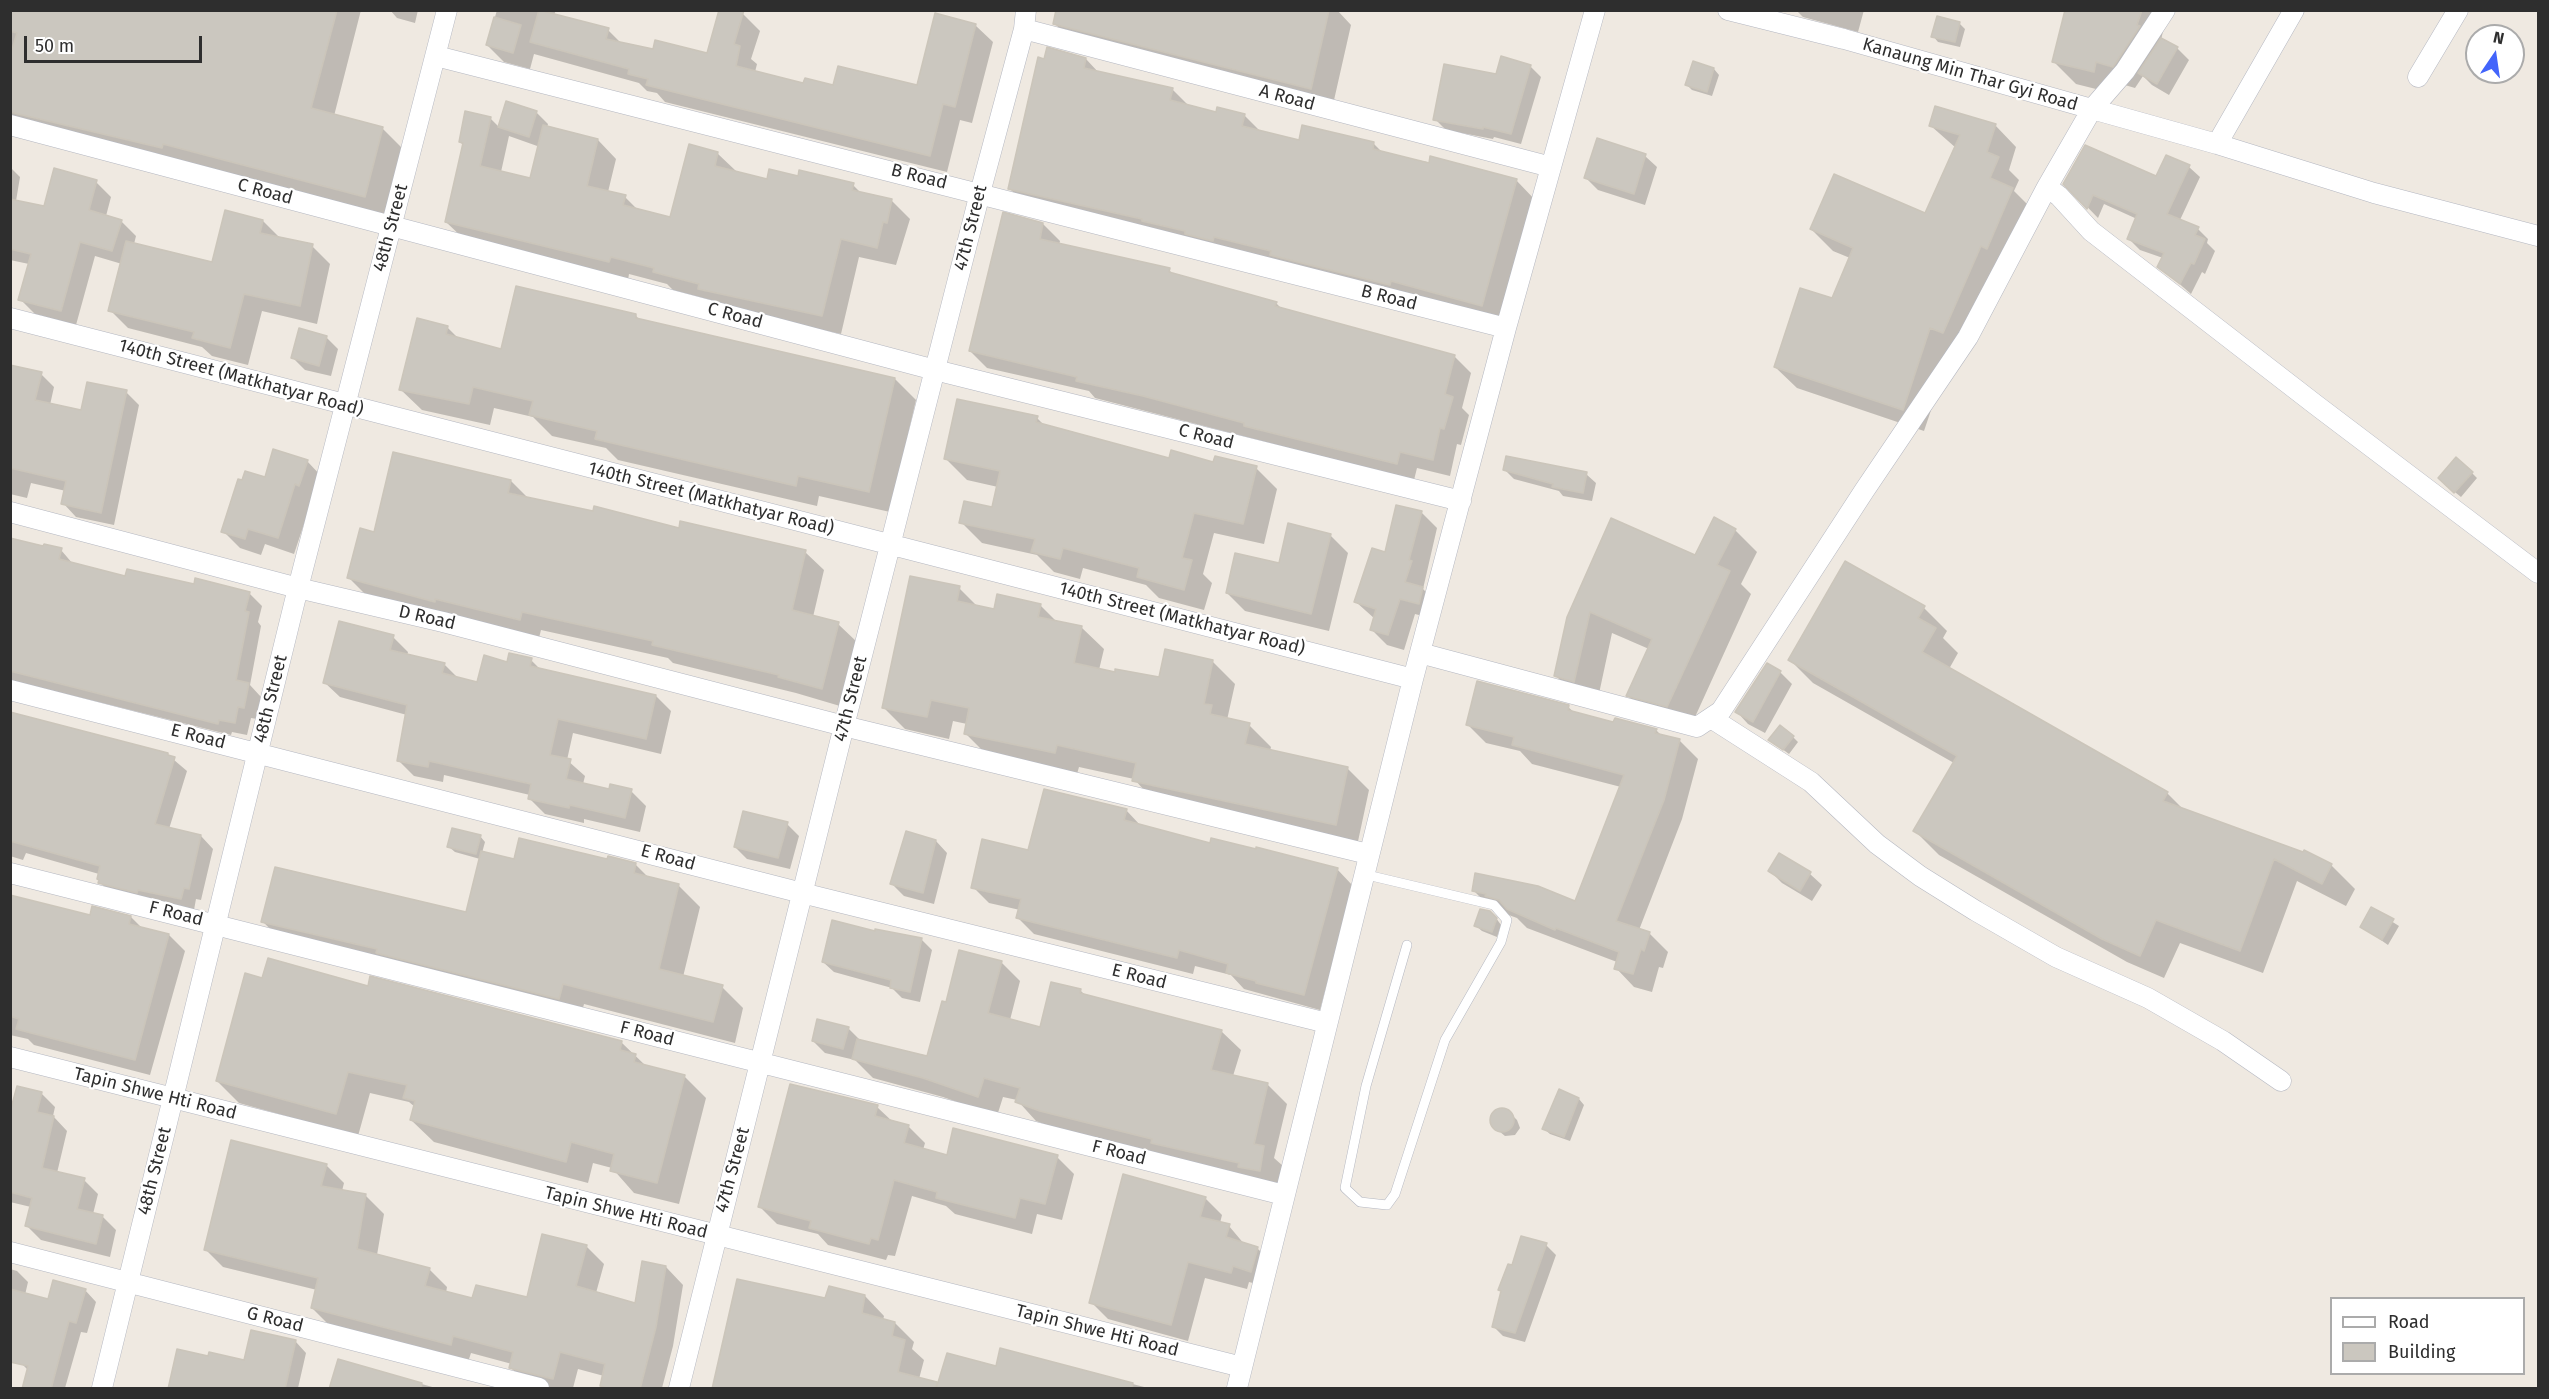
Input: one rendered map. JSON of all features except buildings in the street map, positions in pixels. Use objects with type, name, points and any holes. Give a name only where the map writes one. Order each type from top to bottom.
[{"type":"street","name":"48th Street","points":[[102,1389],[298,588],[447,10]]},
{"type":"street","points":[[1237,1389],[1413,679],[1506,328],[1595,10]]},
{"type":"street","name":"Kanaung Min Thar Gyi Road","points":[[1728,10],[1844,39],[2092,109],[2125,71],[2165,10]]},
{"type":"street","points":[[2217,144],[2295,10]]},
{"type":"street","points":[[2418,77],[2458,10]]},
{"type":"street","name":"A Road","points":[[1025,20],[1551,167]]},
{"type":"street","name":"47th Street","points":[[679,1389],[715,1236],[1025,20]]},
{"type":"street","name":"B Road","points":[[436,56],[1506,328]]},
{"type":"street","points":[[1420,653],[1697,727],[1720,711],[1864,490],[1968,337],[2047,187],[2092,109],[2217,144],[2363,190],[2538,236]]},
{"type":"street","name":"C Road","points":[[10,125],[935,370],[1461,501]]},
{"type":"street","points":[[2047,187],[2059,196],[2091,231],[2538,573]]},
{"type":"street","name":"140th Street (Matkhatyar Road)","points":[[10,318],[1413,679]]},
{"type":"street","name":"D Road","points":[[10,512],[298,588],[443,622],[844,726],[1368,854]]},
{"type":"street","name":"E Road","points":[[10,690],[802,893],[1327,1023]]},
{"type":"street","points":[[1710,718],[1812,782],[1877,844],[1920,876],[2056,957],[2148,998],[2223,1041],[2281,1081]]},
{"type":"street","name":"F Road","points":[[10,873],[1284,1195]]},
{"type":"street","name":"Tapin Shwe Hti Road","points":[[10,1057],[173,1100],[1242,1367]]},
{"type":"street","name":"G Road","points":[[10,1252],[539,1389]]},
{"type":"lane","points":[[1363,874],[1494,904],[1507,920],[1501,942],[1445,1040],[1395,1194],[1387,1205],[1360,1202],[1346,1188],[1366,1086],[1407,945]]}]
